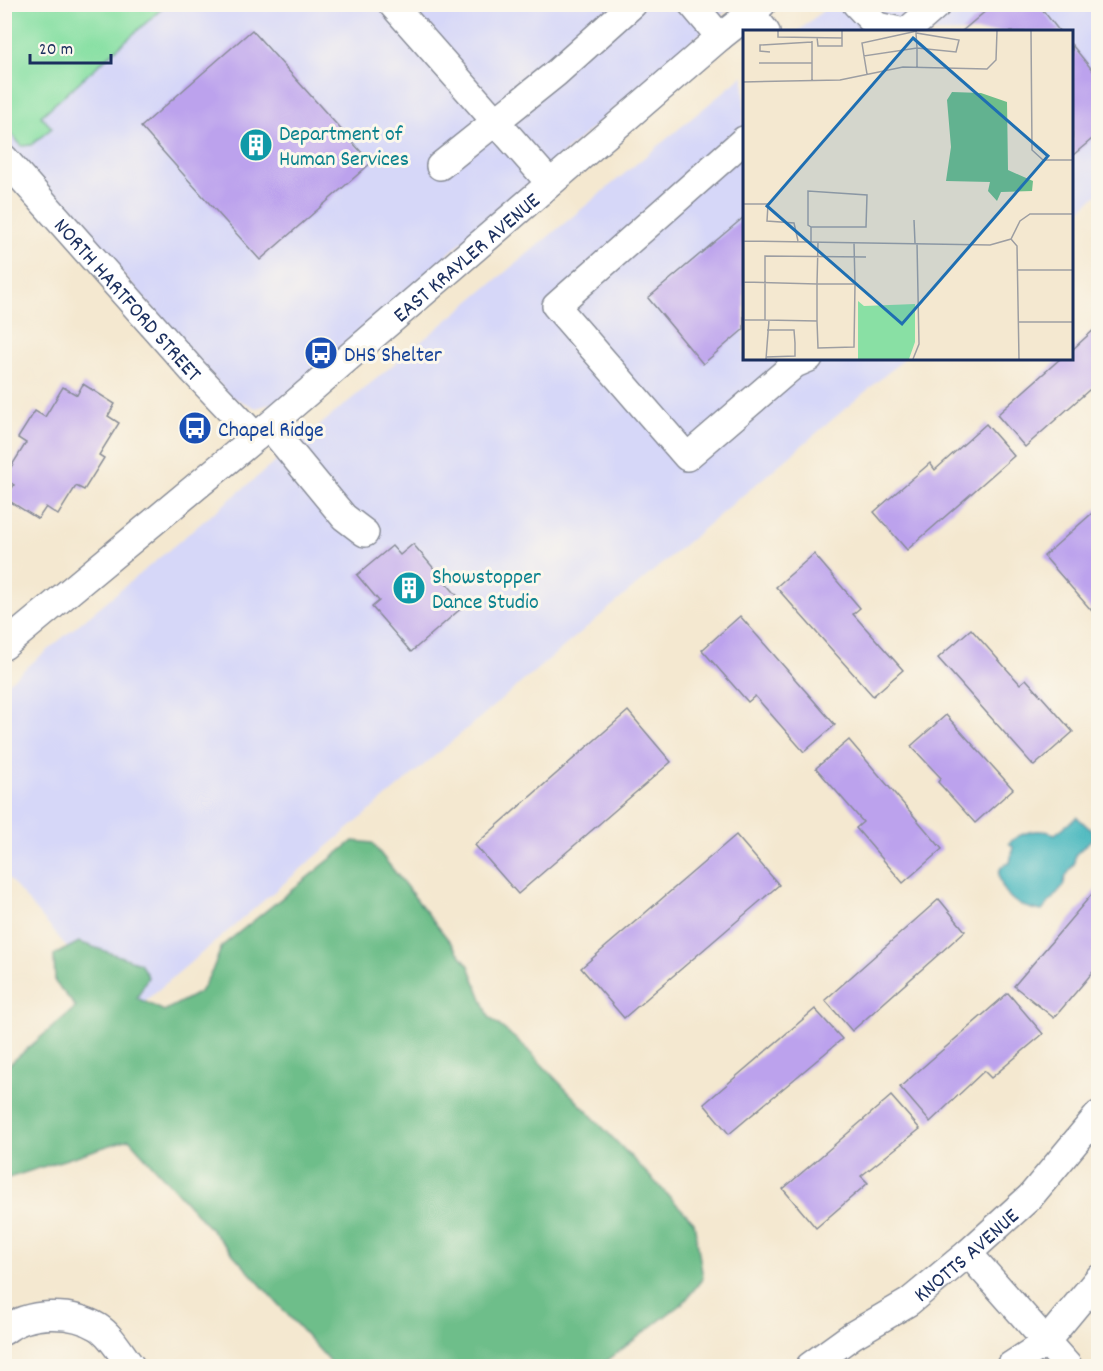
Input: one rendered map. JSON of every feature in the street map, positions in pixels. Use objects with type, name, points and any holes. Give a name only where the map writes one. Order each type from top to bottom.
[{"type":"street","points":[[392,4],[550,183]]},
{"type":"street","points":[[440,166],[555,74],[633,4]]},
{"type":"street","points":[[692,4],[720,37]]},
{"type":"street","points":[[856,4],[877,26],[896,30]]},
{"type":"street","points":[[907,30],[939,4]]},
{"type":"street","name":"EAST KRAYLER AVENUE","points":[[4,646],[262,431],[720,37],[760,16]]},
{"type":"street","points":[[743,141],[556,306],[687,457],[795,364],[804,360]]},
{"type":"street","name":"NORTH HARTFORD STREET","points":[[4,158],[193,371],[262,431],[344,517],[365,533]]},
{"type":"street","name":"KNOTTS AVENUE","points":[[810,1366],[853,1335],[909,1302],[968,1253],[1030,1197],[1098,1115]]},
{"type":"street","points":[[968,1253],[1045,1343],[1068,1366]]},
{"type":"street","points":[[1011,1366],[1045,1343],[1098,1279]]},
{"type":"street","points":[[4,1331],[27,1319],[45,1316],[81,1319],[98,1328],[113,1342],[131,1366]]},
{"type":"shaded area","points":[[4,5],[733,5],[280,401],[256,408],[230,396],[5,140]]},
{"type":"shaded area","points":[[830,5],[1098,5],[1098,194],[1073,216],[1073,30],[799,30]]},
{"type":"shaded area","points":[[743,76],[743,360],[903,360],[126,1017],[5,874],[4,686]]},
{"type":"green space","points":[[4,5],[166,5],[41,116],[52,128],[31,145],[22,146],[5,128]]},
{"type":"green space","points":[[353,841],[372,843],[469,966],[489,1017],[523,1045],[694,1222],[703,1278],[685,1301],[600,1366],[334,1366],[129,1139],[5,1179],[5,1068],[76,1007],[55,982],[54,955],[79,942],[140,963],[148,977],[137,998],[164,1011],[200,992],[222,946]]},
{"type":"water","points":[[1077,817],[1092,831],[1094,837],[1075,855],[1074,864],[1063,886],[1042,911],[1014,901],[1002,886],[999,874],[1004,865],[1010,863],[1013,847],[1009,843],[1030,832],[1042,831],[1055,834]]},
{"type":"building","points":[[994,4],[1038,4],[1058,30],[963,30]]},
{"type":"building","name":"Department of Human Services","points":[[252,30],[371,163],[260,260],[141,127]]},
{"type":"building","points":[[1073,46],[1098,77],[1098,134],[1073,155]]},
{"type":"building","points":[[743,218],[743,330],[703,364],[648,298]]},
{"type":"building","points":[[1098,326],[1098,382],[1025,447],[997,415],[1059,360],[1073,360],[1073,349]]},
{"type":"building","points":[[83,384],[115,404],[108,416],[119,423],[99,455],[104,458],[84,490],[76,486],[58,515],[46,507],[38,519],[6,499],[14,485],[4,478],[26,443],[18,438],[35,411],[45,417],[63,387],[77,395]]},
{"type":"building","points":[[986,424],[1014,456],[907,550],[874,512],[930,463],[935,470]]},
{"type":"building","points":[[1098,508],[1098,618],[1044,556]]},
{"type":"building","name":"Showstopper Dance Studio","points":[[413,544],[465,605],[411,652],[372,607],[379,601],[357,575],[392,546],[400,555]]},
{"type":"building","points":[[814,554],[860,608],[853,614],[903,670],[873,696],[776,587]]},
{"type":"building","points":[[740,616],[835,725],[804,752],[755,696],[748,702],[702,650]]},
{"type":"building","points":[[971,629],[1020,684],[1026,679],[1073,732],[1034,766],[938,658]]},
{"type":"building","points":[[628,711],[671,762],[518,894],[475,845]]},
{"type":"building","points":[[946,715],[1013,789],[975,823],[938,782],[941,778],[911,746]]},
{"type":"building","points":[[849,740],[942,849],[903,883],[856,828],[863,822],[816,768]]},
{"type":"building","points":[[736,835],[779,885],[624,1018],[581,968]]},
{"type":"building","points":[[1098,887],[1098,966],[1054,1018],[1014,986]]},
{"type":"building","points":[[939,899],[965,931],[852,1031],[825,1000]]},
{"type":"building","points":[[1008,993],[1043,1034],[991,1078],[984,1071],[930,1122],[900,1087]]},
{"type":"building","points":[[815,1009],[842,1039],[729,1134],[704,1104]]},
{"type":"building","points":[[891,1096],[920,1129],[861,1176],[868,1183],[816,1228],[783,1189]]},
{"type":"place","name":"Department of Human Services","points":[[256,145]]},
{"type":"place","name":"DHS Shelter","points":[[321,353]]},
{"type":"place","name":"Chapel Ridge","points":[[195,428]]},
{"type":"place","name":"Showstopper Dance Studio","points":[[409,588]]}]
